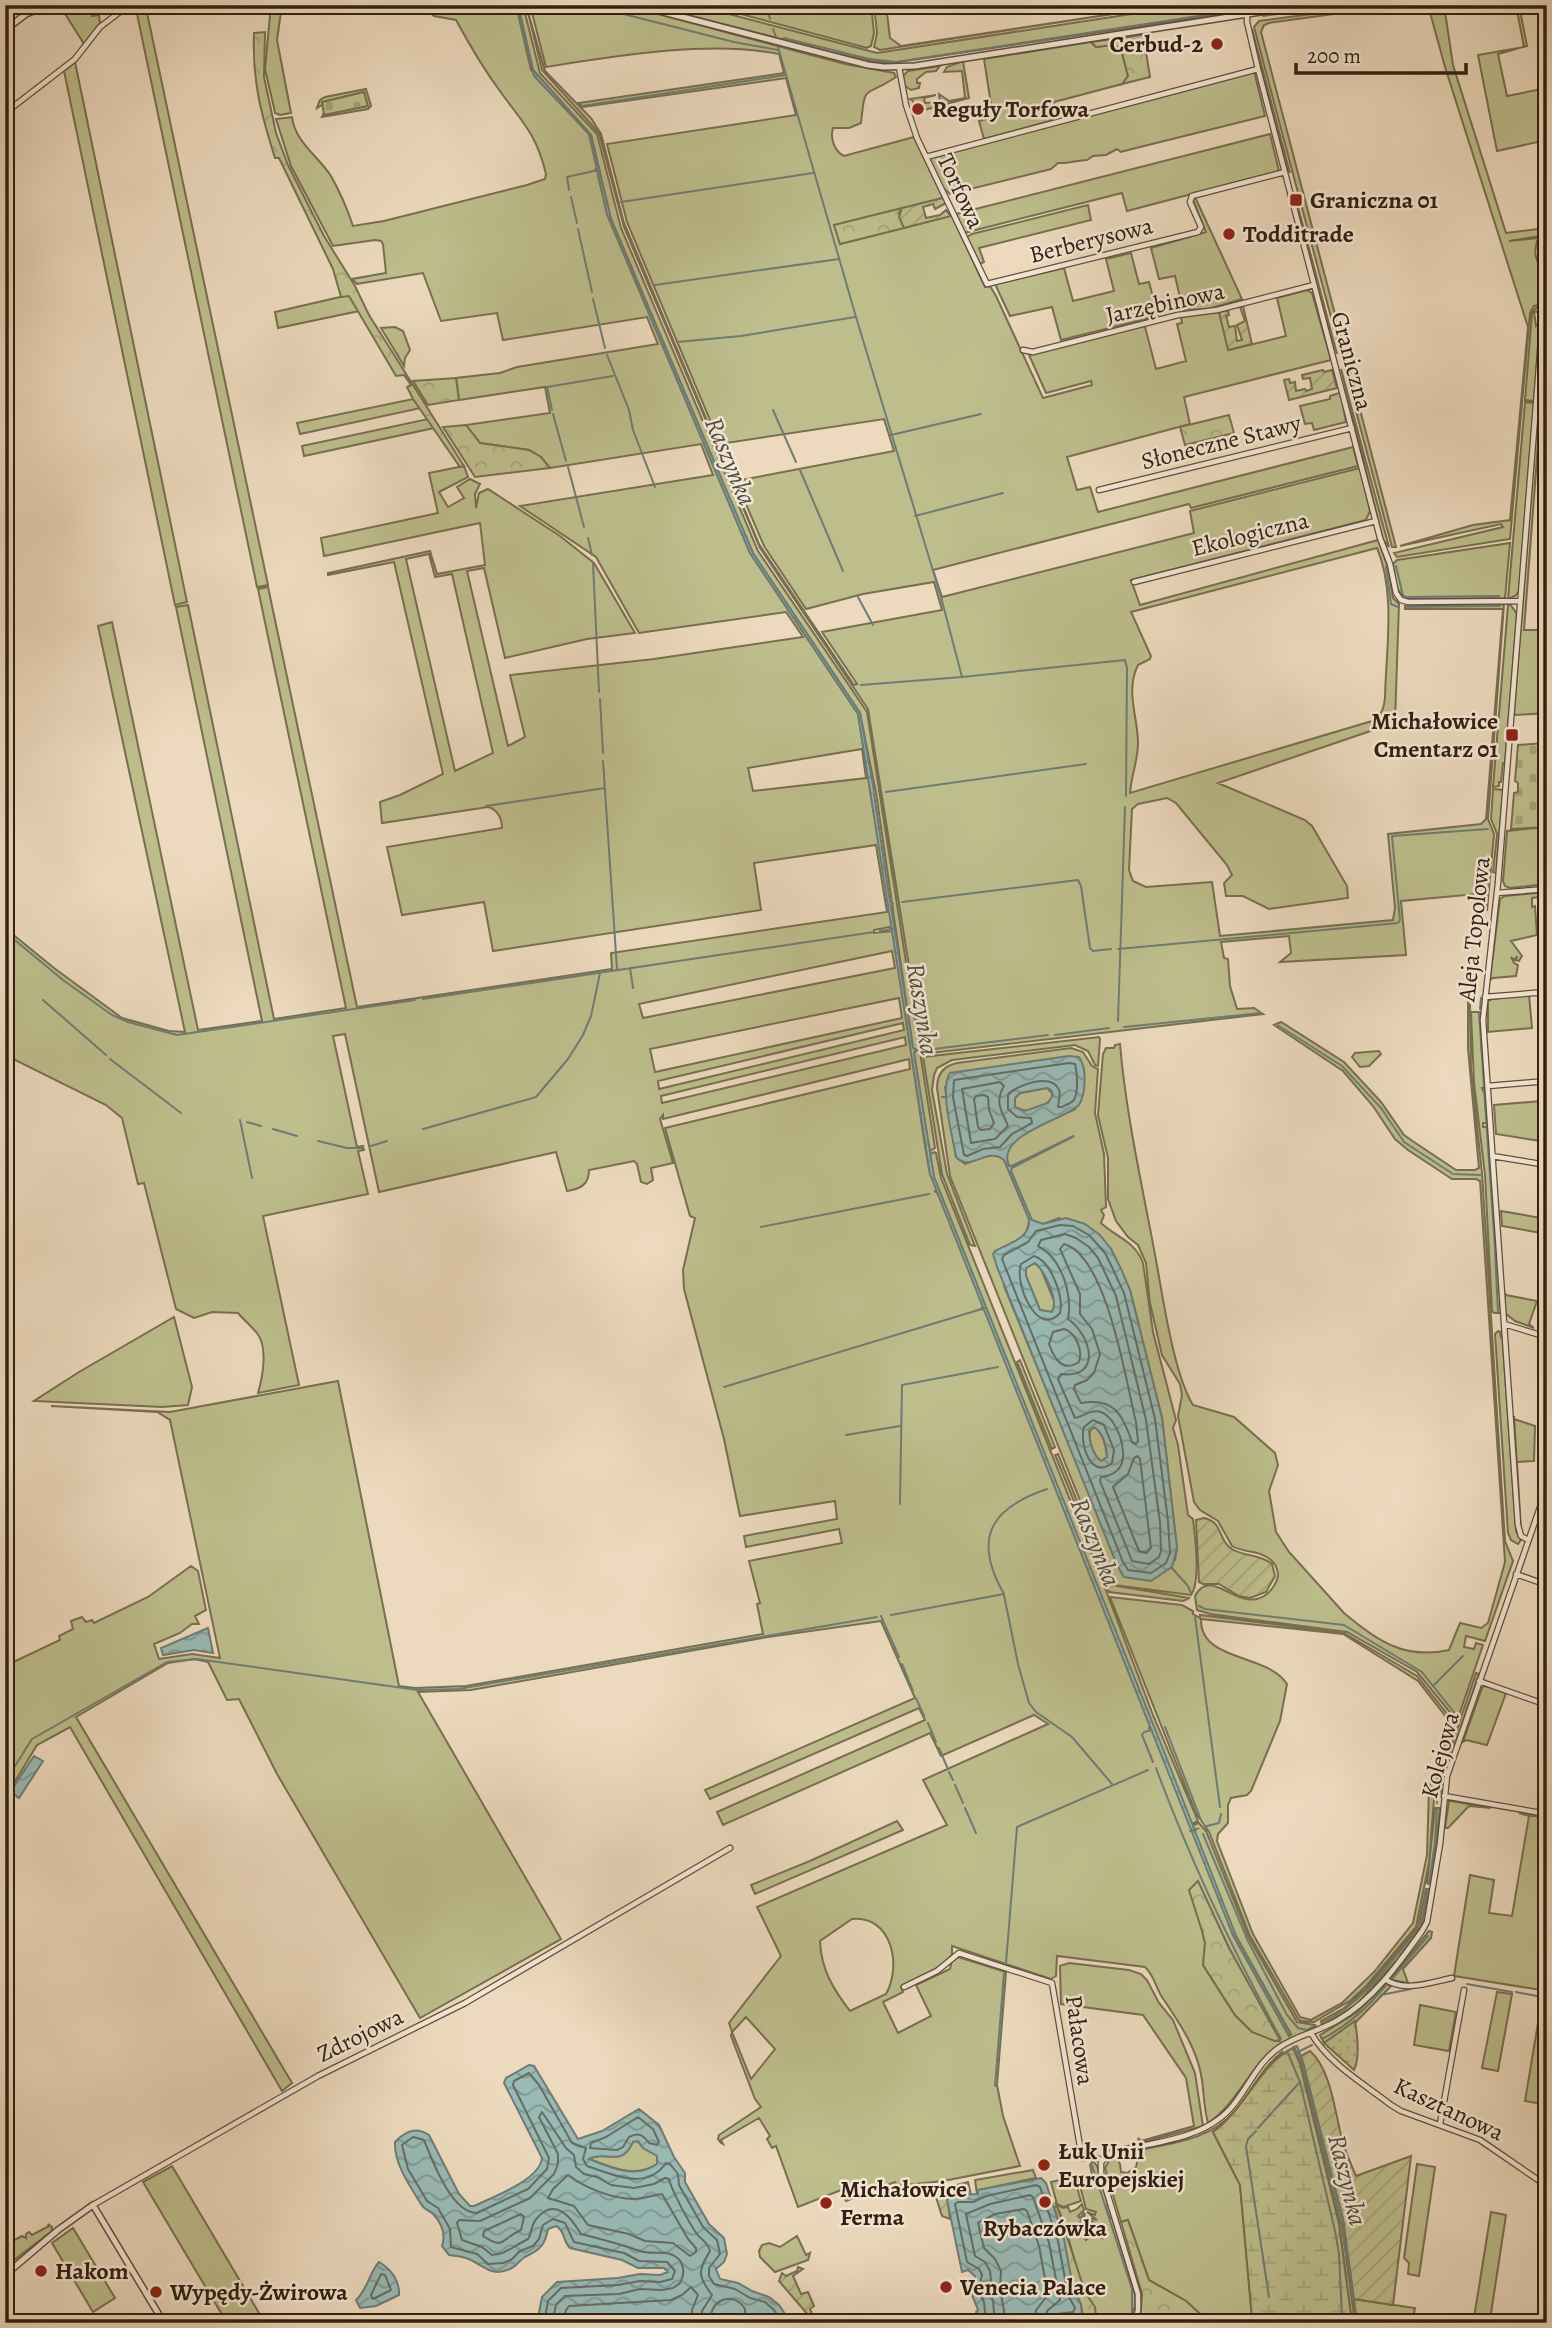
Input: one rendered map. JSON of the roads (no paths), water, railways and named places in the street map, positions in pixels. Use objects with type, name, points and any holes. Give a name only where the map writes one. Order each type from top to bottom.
[{"type":"street","points":[[5,30],[31,11],[48,5]]},
{"type":"street","points":[[5,113],[75,59],[100,27],[125,5]]},
{"type":"street","points":[[636,5],[879,67],[899,67],[1305,5]]},
{"type":"street","name":"Graniczna","points":[[1247,5],[1248,31],[1396,593],[1402,601],[1520,601]]},
{"type":"street","name":"Torfowa","points":[[899,67],[906,105],[926,157],[986,283],[990,284]]},
{"type":"street","points":[[926,157],[1258,68]]},
{"type":"street","name":"Berberysowa","points":[[990,284],[1200,230],[1201,226],[1189,200],[1192,196],[1285,172]]},
{"type":"street","name":"Jarzębinowa","points":[[1023,350],[1033,352],[1178,315],[1217,310],[1314,285]]},
{"type":"street","name":"Aleja Topolowa","points":[[1528,1539],[1522,1536],[1519,1529],[1483,1031],[1497,894],[1542,329],[1547,318]]},
{"type":"street","points":[[1536,398],[1547,398]]},
{"type":"street","name":"Słoneczne Stawy","points":[[1099,490],[1352,429]]},
{"type":"street","name":"Ekologiczna","points":[[1134,582],[1376,521]]},
{"type":"street","points":[[1497,894],[1547,889]]},
{"type":"street","points":[[1485,997],[1547,992]]},
{"type":"street","points":[[1488,1086],[1547,1081]]},
{"type":"street","points":[[1492,1156],[1547,1165]]},
{"type":"street","points":[[1504,1324],[1547,1337]]},
{"type":"street","name":"Kolejowa","points":[[1311,2033],[1350,2013],[1385,1979],[1426,1923],[1440,1844],[1448,1772],[1547,1488]]},
{"type":"street","points":[[1516,1574],[1547,1585]]},
{"type":"street","points":[[1479,1681],[1547,1705]]},
{"type":"street","points":[[1444,1796],[1547,1814]]},
{"type":"street","name":"Zdrojowa","points":[[5,2275],[93,2205],[318,2076],[472,1999],[730,1848]]},
{"type":"street","name":"Pałacowa","points":[[904,1987],[935,1972],[959,1953],[1054,1985],[1082,2158],[1102,2160]]},
{"type":"street","points":[[1385,1979],[1392,1984],[1409,1985],[1452,1978]]},
{"type":"street","points":[[1440,2124],[1464,1990]]},
{"type":"street","points":[[1135,2323],[1138,2294],[1101,2173],[1102,2160],[1112,2152],[1196,2132],[1213,2123],[1233,2106],[1276,2050],[1311,2033]]},
{"type":"street","name":"Kasztanowa","points":[[1311,2033],[1333,2059],[1391,2105],[1486,2143],[1547,2186]]},
{"type":"street","points":[[93,2205],[164,2323]]},
{"type":"street","points":[[5,2267],[15,2266]]},
{"type":"street","points":[[5,2295],[5,2301]]},
{"type":"street","points":[[5,2311],[16,2323]]},
{"type":"water","points":[[516,5],[533,70],[591,135],[611,219],[753,553],[860,713],[876,792],[874,794],[890,902],[893,904],[891,906],[913,1048],[916,1050],[914,1053],[934,1177],[1236,1936],[1291,2035],[1289,2036],[1233,1935],[930,1174],[858,714],[750,553],[607,214],[589,134],[534,76]]},
{"type":"water","points":[[1069,1056],[1079,1057],[1082,1062],[1085,1081],[1079,1105],[1021,1137],[1007,1155],[1009,1166],[1012,1166],[1074,1136],[1012,1168],[1011,1171],[1032,1220],[1043,1224],[1066,1218],[1085,1224],[1100,1235],[1111,1249],[1130,1290],[1162,1418],[1177,1548],[1172,1567],[1151,1581],[1124,1577],[1117,1565],[997,1267],[993,1254],[995,1251],[1023,1235],[1029,1226],[1029,1219],[1004,1160],[991,1156],[967,1162],[956,1157],[946,1101],[950,1073]],"holes":[[[1047,1088],[1053,1095],[1048,1103],[1025,1111],[1015,1107],[1015,1098],[1020,1093]],[[1035,1263],[1043,1272],[1054,1301],[1052,1312],[1040,1310],[1026,1276],[1026,1268]],[[1094,1427],[1104,1440],[1107,1457],[1101,1461],[1092,1448],[1089,1431]]]},
{"type":"water","points":[[208,1628],[213,1653],[194,1650],[163,1655],[161,1648]]},
{"type":"water","points":[[34,1756],[43,1761],[19,1798],[10,1792]]},
{"type":"water","points":[[1297,2046],[1303,2062],[1343,2220],[1357,2323],[1342,2226],[1302,2064],[1294,2047]]},
{"type":"water","points":[[529,2065],[534,2066],[578,2139],[602,2131],[639,2109],[659,2125],[685,2173],[685,2182],[709,2224],[724,2238],[727,2254],[724,2262],[716,2269],[720,2279],[738,2283],[769,2297],[779,2305],[791,2323],[537,2323],[542,2297],[557,2282],[640,2274],[660,2275],[668,2272],[664,2268],[638,2268],[622,2260],[570,2248],[556,2226],[548,2229],[538,2249],[505,2271],[493,2271],[466,2258],[449,2255],[442,2246],[443,2233],[439,2222],[422,2206],[404,2174],[397,2158],[395,2142],[411,2131],[429,2135],[459,2194],[470,2206],[514,2187],[533,2174],[542,2158],[504,2083],[506,2078]],"holes":[[[638,2141],[643,2148],[657,2156],[657,2164],[640,2171],[623,2171],[589,2159],[619,2156],[624,2154],[633,2142]]]},
{"type":"water","points":[[1041,2178],[1046,2183],[1064,2239],[1073,2288],[1081,2304],[1082,2317],[981,2323],[968,2289],[975,2276],[968,2270],[962,2272],[945,2190],[952,2188],[959,2195],[978,2194],[978,2190]]},
{"type":"water","points":[[379,2262],[394,2276],[399,2295],[376,2306],[360,2308],[356,2300]]},
{"type":"waterway","points":[[588,5],[734,42],[778,50]]},
{"type":"waterway","points":[[766,5],[770,19]]},
{"type":"waterway","points":[[1263,16],[1344,5]]},
{"type":"waterway","points":[[784,38],[869,59],[896,62],[1238,10]]},
{"type":"waterway","points":[[773,29],[776,37]]},
{"type":"waterway","points":[[778,47],[941,597],[962,677]]},
{"type":"waterway","points":[[582,106],[785,75]]},
{"type":"waterway","points":[[569,190],[567,177],[598,170]]},
{"type":"waterway","points":[[621,202],[813,173]]},
{"type":"waterway","points":[[571,197],[577,223]]},
{"type":"waterway","points":[[578,229],[592,292]]},
{"type":"waterway","points":[[655,285],[839,259]]},
{"type":"waterway","points":[[593,299],[605,348]]},
{"type":"waterway","points":[[1541,311],[1547,309]]},
{"type":"waterway","points":[[677,342],[741,336],[855,317]]},
{"type":"waterway","points":[[607,355],[655,487]]},
{"type":"waterway","points":[[552,410],[547,387],[613,376]]},
{"type":"waterway","points":[[773,410],[796,462]]},
{"type":"waterway","points":[[553,414],[566,461]]},
{"type":"waterway","points":[[891,435],[981,414]]},
{"type":"waterway","points":[[568,467],[584,527]]},
{"type":"waterway","points":[[800,470],[843,571]]},
{"type":"waterway","points":[[915,516],[1003,493]]},
{"type":"waterway","points":[[588,538],[592,555]]},
{"type":"waterway","points":[[593,563],[599,692]]},
{"type":"waterway","points":[[1386,566],[1391,604],[1398,607]]},
{"type":"waterway","points":[[1396,566],[1405,597],[1499,596]]},
{"type":"waterway","points":[[858,597],[873,625]]},
{"type":"waterway","points":[[1406,607],[1500,606]]},
{"type":"waterway","points":[[861,685],[1125,660],[1126,796]]},
{"type":"waterway","points":[[600,699],[603,753]]},
{"type":"waterway","points":[[603,761],[617,969]]},
{"type":"waterway","points":[[886,792],[1086,764]]},
{"type":"waterway","points":[[486,806],[605,788]]},
{"type":"waterway","points":[[1118,1021],[1125,807]]},
{"type":"waterway","points":[[1118,949],[1398,923],[1400,920],[1392,836],[1488,829]]},
{"type":"waterway","points":[[902,902],[1078,880],[1090,948],[1093,951],[1111,949]]},
{"type":"waterway","points":[[880,931],[893,929]]},
{"type":"waterway","points":[[5,932],[63,980],[112,1015],[177,1035],[415,1000]]},
{"type":"waterway","points":[[423,999],[874,932]]},
{"type":"waterway","points":[[630,968],[633,988]]},
{"type":"waterway","points":[[423,1129],[536,1097],[568,1059],[583,1035],[591,1016],[600,973]]},
{"type":"waterway","points":[[1480,1009],[1481,998]]},
{"type":"waterway","points":[[43,1000],[106,1055]]},
{"type":"waterway","points":[[1124,1027],[1261,1013]]},
{"type":"waterway","points":[[1479,1013],[1484,1087]]},
{"type":"waterway","points":[[1276,1024],[1342,1066],[1381,1108],[1404,1142],[1453,1174],[1480,1175]]},
{"type":"waterway","points":[[1055,1035],[1109,1028]]},
{"type":"waterway","points":[[925,1050],[1048,1035]]},
{"type":"waterway","points":[[110,1059],[181,1113]]},
{"type":"waterway","points":[[1484,1089],[1495,1248]]},
{"type":"waterway","points":[[240,1120],[252,1178]]},
{"type":"waterway","points":[[247,1122],[261,1126]]},
{"type":"waterway","points":[[273,1129],[297,1136]]},
{"type":"waterway","points":[[318,1141],[347,1148],[363,1148]]},
{"type":"waterway","points":[[371,1146],[387,1141]]},
{"type":"waterway","points":[[761,1227],[929,1194]]},
{"type":"waterway","points":[[1495,1250],[1498,1312]]},
{"type":"waterway","points":[[724,1387],[985,1308]]},
{"type":"waterway","points":[[1500,1333],[1501,1338]]},
{"type":"waterway","points":[[900,1504],[902,1385],[998,1367]]},
{"type":"waterway","points":[[846,1435],[900,1426]]},
{"type":"waterway","points":[[891,1615],[1004,1594],[989,1557],[989,1541],[993,1528],[1000,1516],[1012,1506],[1047,1489]]},
{"type":"waterway","points":[[1171,1567],[1191,1593]]},
{"type":"waterway","points":[[1004,1595],[1029,1703],[1036,1712],[1072,1737],[1112,1784]]},
{"type":"waterway","points":[[1199,1606],[1205,1609],[1344,1625],[1422,1672],[1457,1716]]},
{"type":"waterway","points":[[881,1616],[899,1657]]},
{"type":"waterway","points":[[5,1782],[32,1739],[167,1662],[197,1659],[417,1690],[458,1689],[877,1617]]},
{"type":"waterway","points":[[1195,1617],[1220,1807]]},
{"type":"waterway","points":[[1434,1685],[1463,1656]]},
{"type":"waterway","points":[[902,1664],[913,1691]]},
{"type":"waterway","points":[[916,1698],[924,1716]]},
{"type":"waterway","points":[[928,1723],[936,1742]]},
{"type":"waterway","points":[[1165,1727],[1201,1820]]},
{"type":"waterway","points":[[1152,1730],[1142,1735],[1153,1762]]},
{"type":"waterway","points":[[939,1748],[947,1767]]},
{"type":"waterway","points":[[1438,1792],[1445,1766]]},
{"type":"waterway","points":[[1156,1768],[1214,1906],[1281,2039]]},
{"type":"waterway","points":[[1006,1963],[1017,1827],[1148,1770]]},
{"type":"waterway","points":[[949,1772],[953,1780]]},
{"type":"waterway","points":[[955,1785],[963,1803]]},
{"type":"waterway","points":[[1437,1798],[1437,1803]]},
{"type":"waterway","points":[[965,1808],[976,1833]]},
{"type":"waterway","points":[[1429,1884],[1437,1808]]},
{"type":"waterway","points":[[1207,1826],[1219,1823],[1221,1814]]},
{"type":"waterway","name":"Raszynka","points":[[1190,1831],[1197,1829]]},
{"type":"waterway","points":[[1203,1834],[1248,1941],[1287,2015],[1298,2028],[1307,2030],[1315,2026]]},
{"type":"waterway","points":[[1421,1924],[1428,1889]]},
{"type":"waterway","points":[[1322,2023],[1361,1995],[1383,1973],[1413,1935]]},
{"type":"waterway","points":[[1392,1979],[1428,1936]]},
{"type":"waterway","points":[[995,2086],[1004,1973]]},
{"type":"waterway","points":[[1322,2039],[1358,2015],[1387,1984]]},
{"type":"waterway","points":[[1467,1984],[1512,1992]]},
{"type":"waterway","points":[[1381,1995],[1411,1989]]},
{"type":"waterway","points":[[1516,1992],[1547,1998]]},
{"type":"waterway","points":[[1298,2052],[1312,2045]]},
{"type":"waterway","points":[[1287,2051],[1300,2082],[1335,2231],[1342,2316]]},
{"type":"waterway","points":[[1543,2103],[1547,2077]]},
{"type":"waterway","points":[[1258,2128],[1300,2082]]},
{"type":"waterway","points":[[1256,2131],[1248,2139],[1246,2146],[1269,2297]]},
{"type":"waterway","points":[[1092,2165],[1132,2289],[1132,2317]]},
{"type":"place","name":"Cerbud-2","points":[[1217,44]]},
{"type":"place","name":"Reguły Torfowa","points":[[918,109]]},
{"type":"place","name":"Graniczna 01","points":[[1296,200]]},
{"type":"place","name":"Todditrade","points":[[1229,234]]},
{"type":"place","name":"Michałowice Cmentarz 01","points":[[1512,735]]},
{"type":"place","name":"Łuk Unii Europejskiej","points":[[1044,2165]]},
{"type":"place","name":"Rybaczówka","points":[[1045,2202]]},
{"type":"place","name":"Michałowice Ferma","points":[[826,2203]]},
{"type":"place","name":"Hakom","points":[[41,2271]]},
{"type":"place","name":"Venecia Palace","points":[[946,2287]]},
{"type":"place","name":"Wypędy-Żwirowa","points":[[156,2292]]}]
